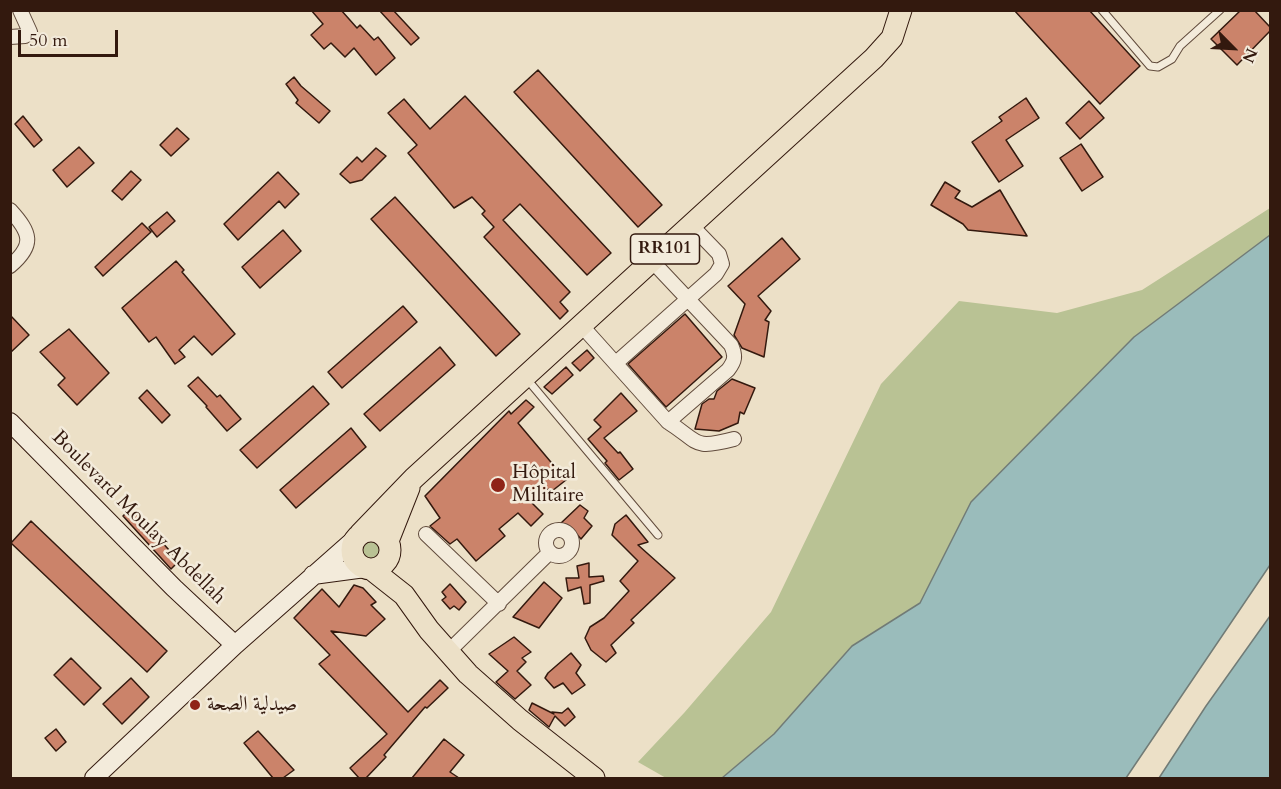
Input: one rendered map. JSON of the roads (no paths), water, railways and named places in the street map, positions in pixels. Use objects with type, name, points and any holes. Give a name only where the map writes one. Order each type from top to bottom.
[{"type":"main road","name":"RR101","points":[[357,537],[414,477],[524,375],[874,58],[892,38],[901,10]]},
{"type":"main road","name":"Boulevard Moulay Abdellah","points":[[10,422],[174,588],[235,645]]},
{"type":"main road","name":"RR101","points":[[368,569],[377,568],[389,558],[389,544],[414,477]]},
{"type":"main road","points":[[94,778],[235,645],[357,537],[370,530],[381,533],[389,544],[404,595]]},
{"type":"main road","points":[[357,537],[352,546],[354,559],[404,595],[448,652],[494,698],[552,747],[594,778]]},
{"type":"main road","points":[[313,575],[368,569]]},
{"type":"street","points":[[10,37],[25,36],[30,32],[20,10]]},
{"type":"street","points":[[10,210],[26,230],[28,242],[24,253],[10,266]]},
{"type":"street","points":[[616,363],[690,299],[720,269],[722,258],[691,225]]},
{"type":"street","points":[[652,261],[732,345],[735,356],[735,362],[728,370],[668,422]]},
{"type":"street","points":[[581,325],[668,422],[698,444],[706,445],[734,439]]},
{"type":"street","points":[[426,534],[499,604]]},
{"type":"street","points":[[448,652],[550,552]]},
{"type":"lane","points":[[1103,11],[1150,66],[1158,67],[1172,59],[1180,46],[1220,10]]},
{"type":"lane","points":[[524,375],[658,535]]},
{"type":"water","points":[[1270,235],[1270,565],[1126,778],[722,778],[774,734],[852,646],[920,603],[971,502],[1134,337]]},
{"type":"water","points":[[1270,616],[1270,778],[1159,778],[1206,706]]},
{"type":"place","name":"Hôpital Militaire","points":[[498,485]]},
{"type":"place","name":"صيدلية الصحة","points":[[195,705]]}]
